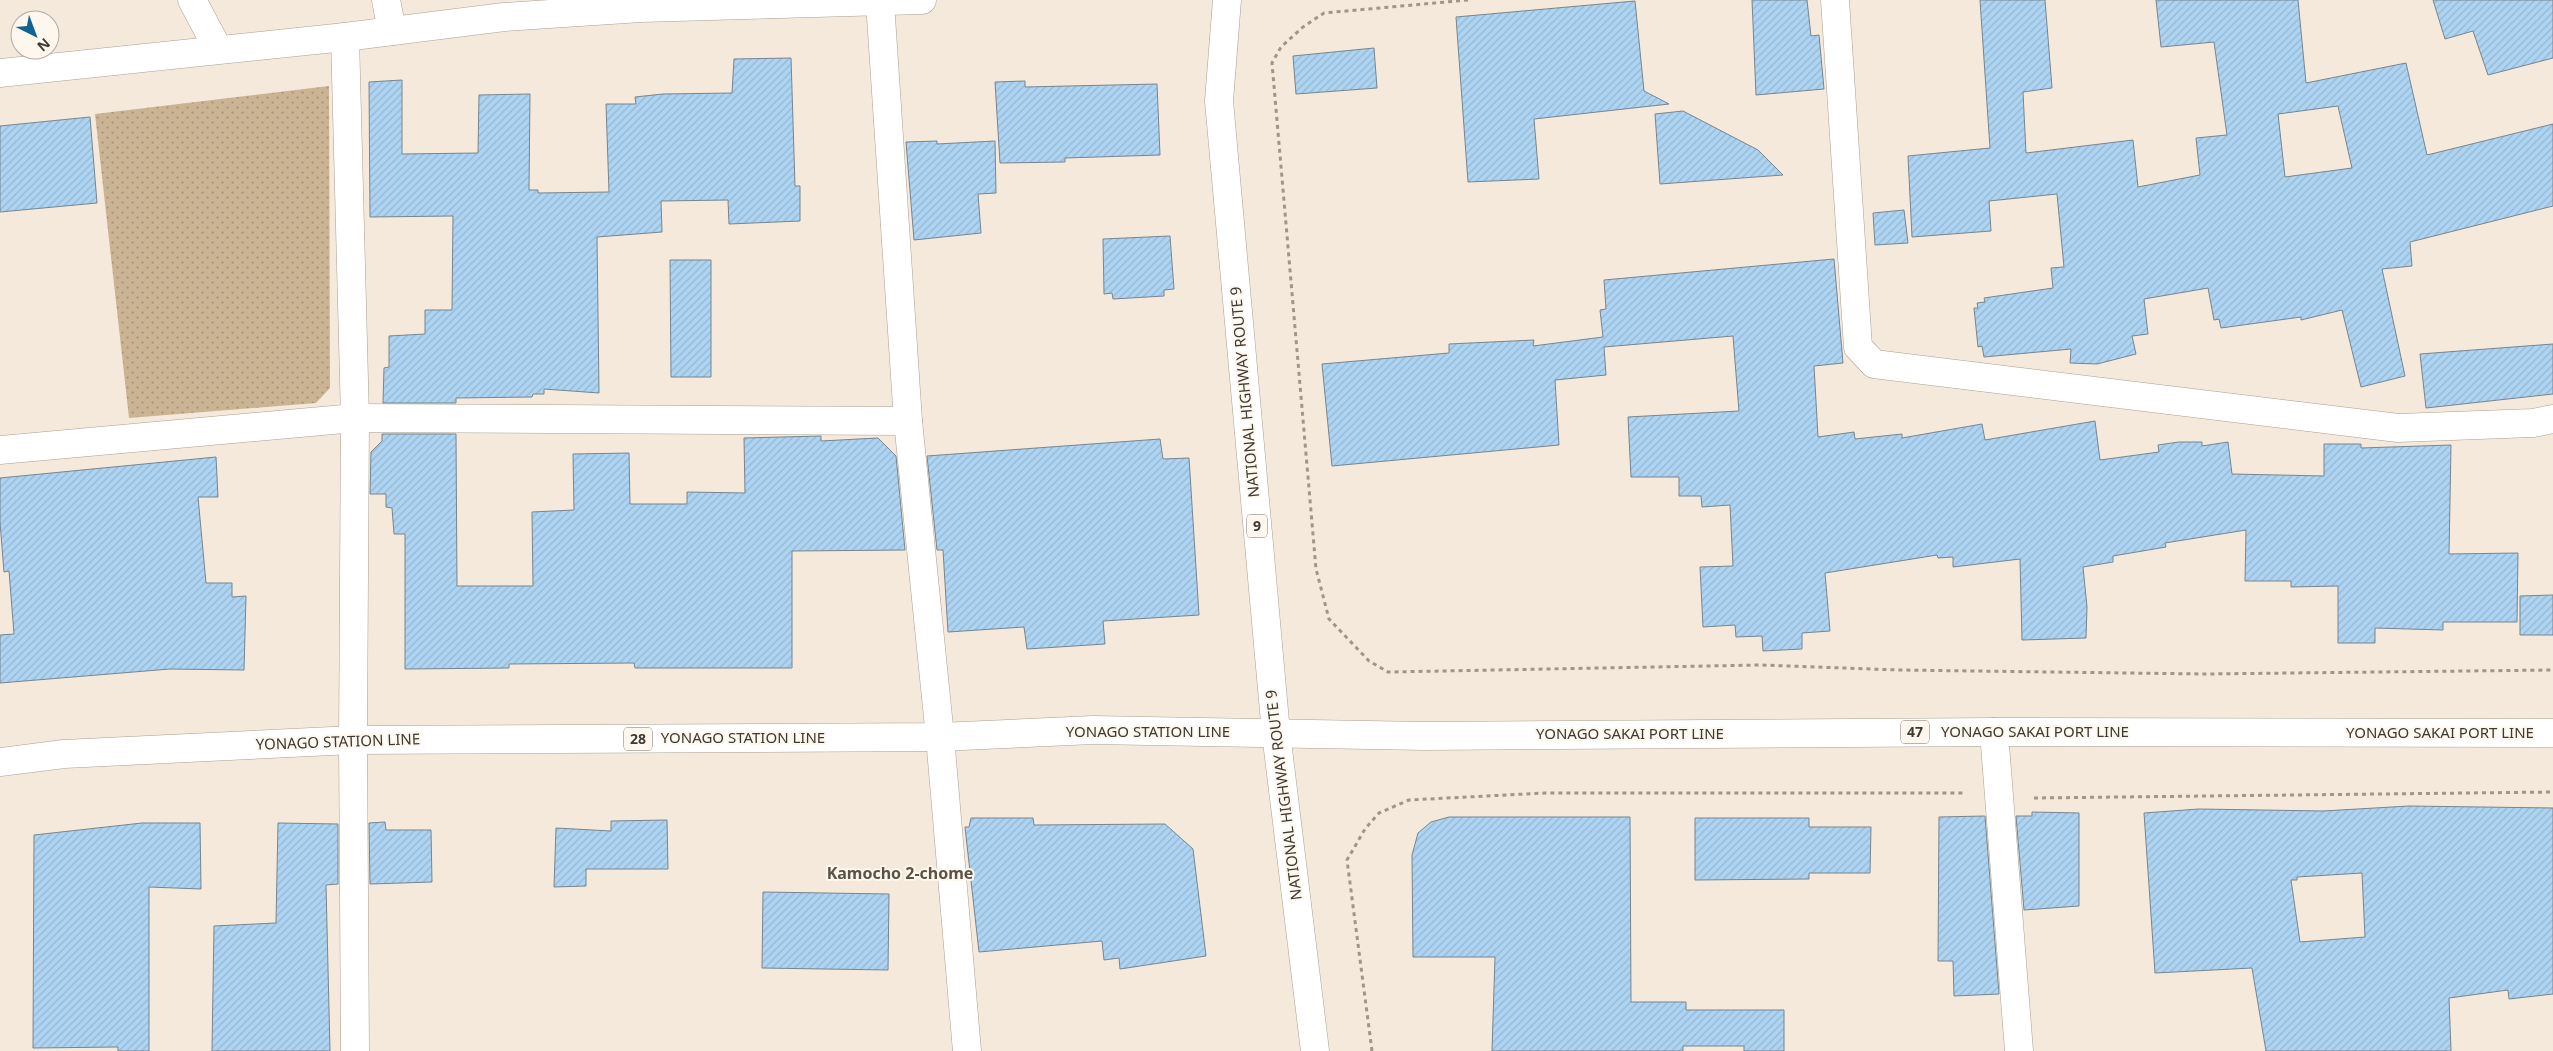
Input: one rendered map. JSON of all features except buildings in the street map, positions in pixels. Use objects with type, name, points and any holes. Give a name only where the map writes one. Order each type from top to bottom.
[{"type":"main road","points":[[192,0],[218,49]]},
{"type":"main road","points":[[386,0],[392,31]]},
{"type":"main road","points":[[0,73],[345,37],[504,17],[641,4],[922,0]]},
{"type":"main road","name":"NATIONAL HIGHWAY ROUTE 9","points":[[1227,0],[1219,100],[1276,733],[1315,1051]]},
{"type":"main road","points":[[1835,0],[1858,348],[1874,364],[2398,428],[2533,423],[2553,419]]},
{"type":"main road","points":[[880,2],[908,421],[940,737],[967,1051]]},
{"type":"main road","points":[[345,37],[355,418],[353,740],[355,1051]]},
{"type":"main road","points":[[0,450],[355,418],[908,421]]},
{"type":"main road","name":"YONAGO STATION LINE","points":[[0,762],[64,754],[353,740],[940,737],[1093,730],[1276,733]]},
{"type":"main road","points":[[1994,732],[2019,1051]]},
{"type":"main road","name":"YONAGO SAKAI PORT LINE","points":[[1276,733],[1425,736],[1994,732],[2553,734]]},
{"type":"path","points":[[1468,0],[1324,13],[1303,27],[1281,47],[1272,63],[1316,569],[1329,619],[1369,661],[1388,672],[1760,665],[1898,670],[2204,674],[2553,670]]},
{"type":"path","points":[[2028,798],[2553,792]]},
{"type":"path","points":[[1372,1051],[1346,860],[1364,829],[1379,813],[1409,800],[1545,793],[1972,793]]},
{"type":"shaded area","points":[[329,86],[330,388],[316,403],[129,418],[95,114]]},
{"type":"district","name":"Kamocho 2-chome","points":[[900,873]]}]
